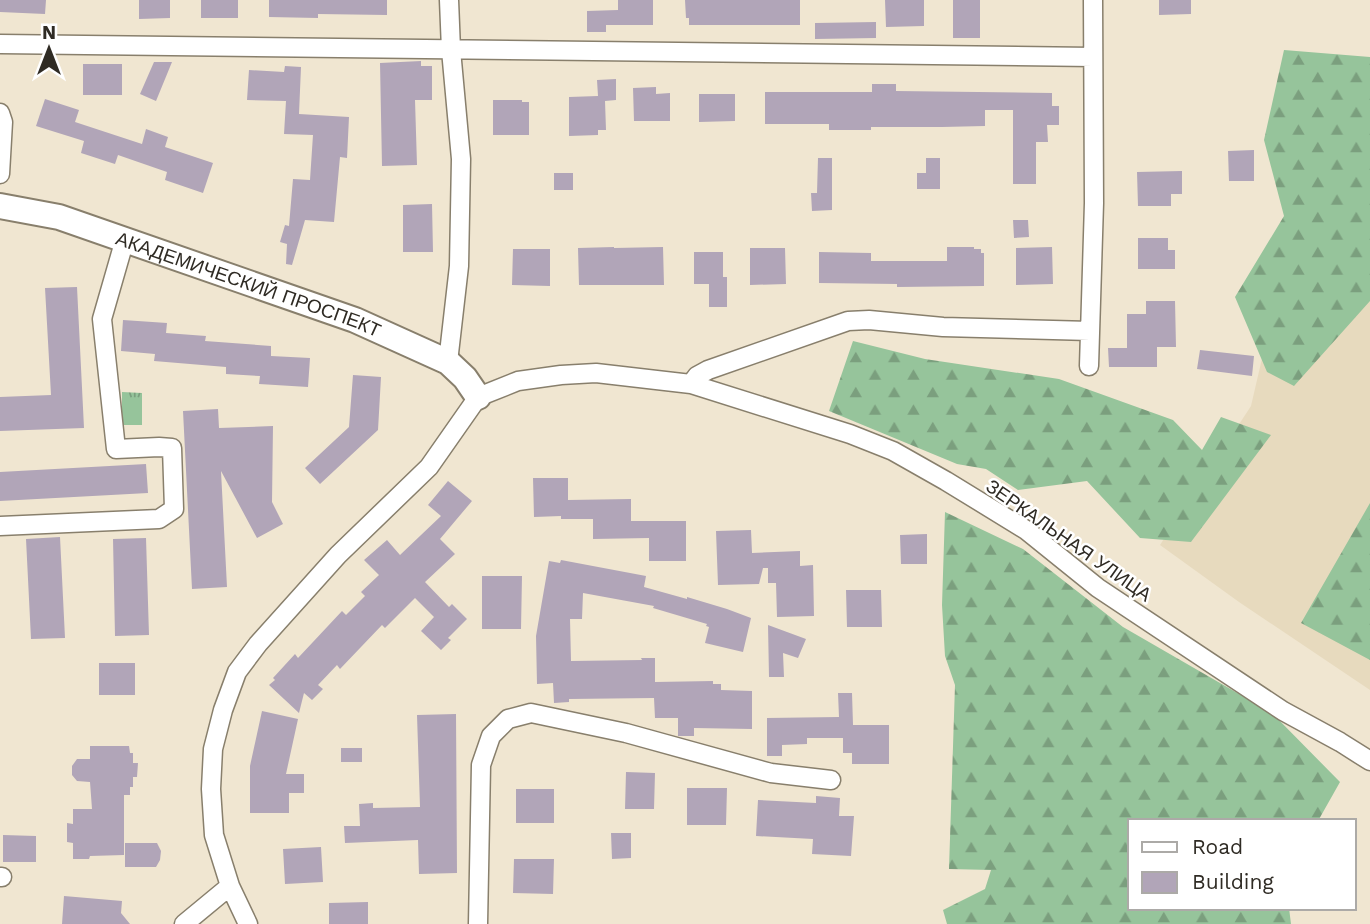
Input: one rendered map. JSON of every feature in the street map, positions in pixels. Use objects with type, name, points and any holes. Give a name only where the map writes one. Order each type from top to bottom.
[{"type":"street","points":[[448,362],[459,266],[461,159],[449,0]]},
{"type":"street","points":[[1089,366],[1094,203],[1093,0]]},
{"type":"street","points":[[0,44],[1093,57]]},
{"type":"street","points":[[0,113],[3,122],[0,174]]},
{"type":"street","name":"АКАДЕМИЧЕСКИЙ ПРОСПЕКТ","points":[[0,206],[59,217],[355,320],[448,362],[465,378],[478,397]]},
{"type":"street","points":[[0,526],[159,519],[174,509],[172,448],[117,449],[102,319],[125,239]]},
{"type":"street","points":[[691,384],[697,376],[708,370],[848,321],[1090,331]]},
{"type":"street","name":"ЗЕРКАЛЬНАЯ УЛИЦА","points":[[478,397],[519,381],[561,375],[596,373],[691,384],[850,434],[893,451],[1026,530],[1098,588],[1283,711],[1370,761]]},
{"type":"street","points":[[248,924],[230,887],[214,835],[211,789],[213,749],[237,672],[258,644],[338,555],[429,467],[478,397]]},
{"type":"street","points":[[478,924],[481,765],[491,736],[508,719],[531,713],[626,733],[771,773],[831,780]]},
{"type":"street","points":[[184,924],[230,887]]},
{"type":"shaded area","points":[[1307,164],[1370,165],[1370,690],[1160,545],[1251,406]]},
{"type":"green space","points":[[1284,50],[1370,57],[1370,301],[1294,386],[1267,372],[1235,297],[1284,216],[1264,140]]},
{"type":"green space","points":[[853,341],[925,359],[1059,379],[1173,420],[1202,450],[1221,417],[1271,435],[1191,542],[1140,538],[1087,481],[1018,490],[986,469],[957,464],[829,411]]},
{"type":"green space","points":[[122,392],[142,393],[142,425],[122,425]]},
{"type":"green space","points":[[1370,503],[1370,660],[1301,623]]},
{"type":"green space","points":[[945,512],[1023,549],[1123,627],[1272,713],[1340,782],[1319,819],[1128,819],[1128,910],[1289,910],[1291,924],[947,924],[943,910],[985,889],[991,870],[949,869],[955,685],[945,656],[942,605]]},
{"type":"building","points":[[0,0],[46,0],[45,14],[0,12]]},
{"type":"building","points":[[139,0],[170,0],[170,18],[139,19]]},
{"type":"building","points":[[201,0],[238,0],[238,18],[201,18]]},
{"type":"building","points":[[269,0],[387,0],[387,15],[318,14],[318,18],[269,17]]},
{"type":"building","points":[[618,0],[653,0],[653,25],[606,25],[606,32],[587,32],[587,11],[618,10]]},
{"type":"building","points":[[685,0],[800,0],[800,25],[689,25]]},
{"type":"building","points":[[885,0],[924,0],[924,26],[886,27]]},
{"type":"building","points":[[953,0],[980,0],[980,38],[953,38]]},
{"type":"building","points":[[1159,0],[1191,0],[1191,14],[1159,15]]},
{"type":"building","points":[[876,22],[876,38],[815,39],[815,23]]},
{"type":"building","points":[[421,61],[421,66],[432,66],[432,100],[415,100],[417,165],[382,166],[380,63]]},
{"type":"building","points":[[154,62],[172,62],[156,101],[140,94]]},
{"type":"building","points":[[83,64],[122,64],[122,95],[83,95]]},
{"type":"building","points":[[285,66],[301,67],[299,114],[349,117],[347,158],[340,157],[334,222],[305,220],[292,265],[286,264],[287,244],[280,242],[285,225],[289,226],[293,179],[310,180],[313,135],[284,134],[286,101],[247,100],[249,70],[284,72]]},
{"type":"building","points":[[616,79],[616,100],[605,101],[606,130],[598,130],[598,135],[569,136],[569,97],[598,96],[597,80]]},
{"type":"building","points":[[872,84],[896,84],[896,91],[1052,93],[1052,106],[1059,106],[1059,125],[1047,125],[1048,142],[1036,142],[1036,184],[1013,184],[1013,110],[985,110],[985,126],[829,130],[829,124],[765,124],[765,92],[872,92]]},
{"type":"building","points":[[656,87],[656,94],[670,93],[670,121],[634,121],[633,88]]},
{"type":"building","points":[[699,94],[735,94],[735,121],[699,122]]},
{"type":"building","points":[[45,99],[79,110],[75,122],[142,144],[146,129],[168,137],[165,147],[213,163],[203,193],[165,180],[167,172],[118,155],[115,164],[81,153],[84,141],[36,126]]},
{"type":"building","points":[[493,100],[529,102],[529,135],[493,135]]},
{"type":"building","points":[[1254,150],[1254,181],[1229,181],[1228,151]]},
{"type":"building","points":[[818,158],[832,158],[832,210],[812,211],[811,193],[817,193]]},
{"type":"building","points":[[926,158],[940,158],[940,189],[917,189],[917,173],[926,173]]},
{"type":"building","points":[[1182,171],[1182,194],[1171,194],[1171,206],[1138,206],[1137,172]]},
{"type":"building","points":[[554,173],[573,173],[573,190],[554,190]]},
{"type":"building","points":[[432,204],[433,252],[403,252],[403,205]]},
{"type":"building","points":[[1013,220],[1028,220],[1029,237],[1014,238]]},
{"type":"building","points":[[1138,238],[1168,238],[1168,250],[1175,250],[1175,269],[1138,269]]},
{"type":"building","points":[[663,247],[664,285],[579,285],[578,248]]},
{"type":"building","points":[[947,247],[981,249],[981,253],[984,253],[984,286],[897,287],[897,284],[819,283],[819,252],[871,253],[871,261],[947,261]]},
{"type":"building","points":[[1052,247],[1053,284],[1016,285],[1016,248]]},
{"type":"building","points":[[750,248],[785,248],[786,284],[750,285]]},
{"type":"building","points":[[513,249],[550,249],[550,286],[512,285]]},
{"type":"building","points":[[694,252],[723,252],[723,277],[727,277],[727,307],[709,307],[709,284],[694,284]]},
{"type":"building","points":[[77,287],[84,428],[0,431],[0,397],[51,395],[45,288]]},
{"type":"building","points":[[1146,301],[1175,301],[1176,347],[1157,347],[1157,367],[1109,367],[1108,348],[1127,348],[1127,314],[1146,314]]},
{"type":"building","points":[[123,320],[167,323],[166,333],[206,336],[205,341],[271,346],[271,356],[310,358],[308,387],[259,384],[260,376],[226,374],[226,367],[154,361],[155,354],[121,351]]},
{"type":"building","points":[[1200,350],[1254,356],[1252,376],[1197,369]]},
{"type":"building","points":[[353,375],[381,377],[378,430],[320,484],[305,468],[349,427]]},
{"type":"building","points":[[218,409],[219,428],[273,426],[272,502],[283,524],[257,538],[221,471],[227,587],[192,589],[183,411]]},
{"type":"building","points":[[146,464],[148,493],[0,501],[0,472]]},
{"type":"building","points":[[533,478],[568,478],[568,500],[631,499],[631,521],[686,521],[686,561],[649,561],[649,538],[593,539],[593,519],[534,517]]},
{"type":"building","points":[[448,481],[472,501],[440,539],[455,554],[425,582],[449,607],[452,604],[467,619],[448,638],[451,640],[441,650],[421,631],[434,617],[415,598],[385,628],[382,625],[340,669],[337,665],[318,685],[323,689],[312,700],[304,693],[299,713],[269,685],[275,680],[273,678],[295,654],[298,658],[342,611],[346,615],[365,596],[361,592],[379,575],[364,560],[387,540],[400,555],[441,516],[428,505]]},
{"type":"building","points":[[751,530],[752,553],[800,551],[800,566],[813,565],[814,616],[777,617],[776,583],[768,583],[768,568],[763,568],[759,584],[718,585],[716,531]]},
{"type":"building","points":[[927,534],[927,564],[901,564],[900,535]]},
{"type":"building","points":[[60,537],[65,638],[31,639],[26,539]]},
{"type":"building","points":[[146,538],[149,635],[115,636],[113,539]]},
{"type":"building","points":[[561,560],[646,576],[644,587],[687,597],[751,618],[743,652],[705,643],[709,627],[707,624],[653,608],[654,606],[583,593],[582,619],[570,619],[571,661],[655,658],[655,682],[713,681],[713,684],[721,684],[721,690],[752,691],[752,729],[694,728],[694,736],[678,736],[678,718],[655,718],[654,698],[569,699],[569,702],[554,703],[553,683],[537,684],[536,636],[549,561],[560,563]]},
{"type":"building","points":[[482,576],[522,576],[521,629],[482,629]]},
{"type":"building","points":[[846,590],[881,590],[882,627],[847,627]]},
{"type":"building","points":[[768,625],[806,639],[798,658],[783,653],[784,677],[769,677]]},
{"type":"building","points":[[99,663],[135,663],[135,695],[99,695]]},
{"type":"building","points":[[838,693],[852,693],[853,725],[889,725],[889,764],[852,764],[852,753],[843,753],[843,738],[807,738],[807,744],[782,745],[782,756],[767,756],[767,718],[839,717]]},
{"type":"building","points":[[262,711],[298,719],[286,774],[304,774],[304,793],[289,793],[289,813],[250,813],[250,766]]},
{"type":"building","points":[[456,714],[457,873],[419,874],[418,840],[345,843],[344,826],[360,826],[359,804],[373,803],[373,808],[420,807],[417,715]]},
{"type":"building","points":[[90,746],[129,746],[130,753],[133,753],[133,763],[138,763],[137,777],[133,777],[130,795],[124,795],[124,855],[73,859],[73,843],[67,842],[67,823],[73,824],[73,809],[92,809],[90,782],[77,781],[72,775],[72,766],[77,759],[90,759]]},
{"type":"building","points":[[341,748],[362,748],[362,762],[341,762]]},
{"type":"building","points":[[626,772],[655,773],[654,809],[625,809]]},
{"type":"building","points":[[687,788],[727,788],[726,825],[687,825]]},
{"type":"building","points":[[516,789],[554,789],[554,823],[516,823]]},
{"type":"building","points":[[816,796],[840,798],[839,816],[854,816],[851,856],[812,854],[813,839],[756,836],[758,800],[816,803]]},
{"type":"building","points":[[611,833],[631,833],[631,858],[612,859]]},
{"type":"building","points":[[3,835],[36,836],[36,862],[3,862]]},
{"type":"building","points":[[125,843],[157,843],[161,851],[156,867],[125,867]]},
{"type":"building","points":[[321,847],[323,882],[285,884],[283,849]]},
{"type":"building","points":[[514,859],[554,859],[553,894],[513,893]]},
{"type":"building","points":[[64,896],[122,901],[121,913],[130,924],[62,924]]},
{"type":"building","points":[[368,902],[368,924],[329,924],[329,903]]}]
